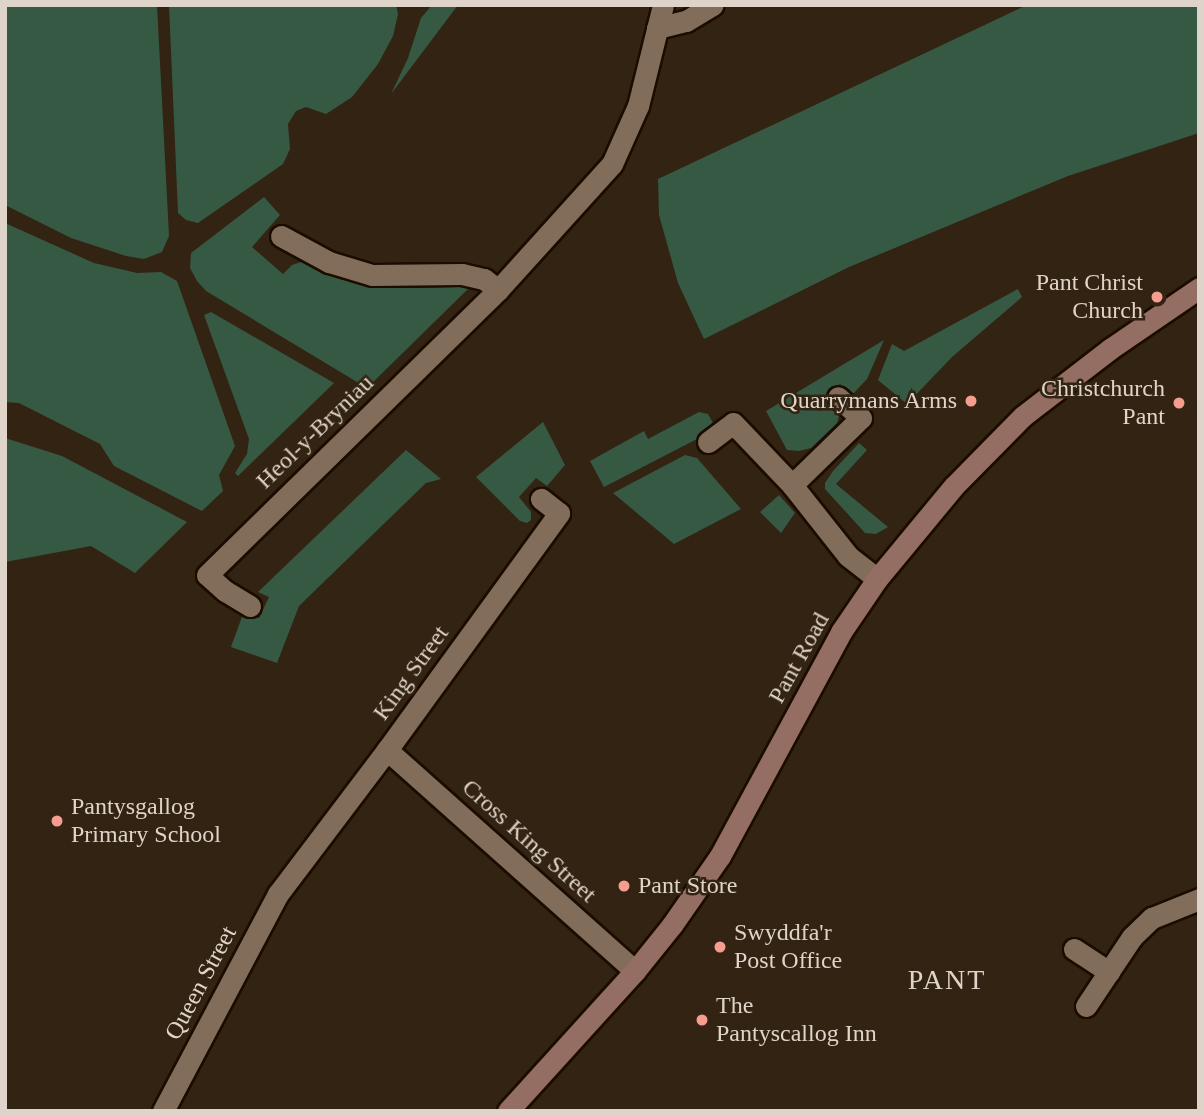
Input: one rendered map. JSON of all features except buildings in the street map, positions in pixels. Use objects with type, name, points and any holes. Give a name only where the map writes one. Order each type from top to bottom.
[{"type":"street","name":"Heol-y-Bryniau","points":[[250,606],[225,591],[207,575],[498,290],[612,164],[638,106],[663,5]]},
{"type":"street","points":[[657,28],[686,21],[713,5]]},
{"type":"street","points":[[281,236],[329,262],[372,275],[462,274],[484,279],[498,290]]},
{"type":"street","name":"Pant Road","points":[[509,1111],[635,971],[720,856],[841,632],[877,579],[954,486],[1023,416],[1110,349],[1199,288]]},
{"type":"street","points":[[792,485],[861,418],[838,397]]},
{"type":"street","points":[[708,442],[733,423],[792,485],[848,556],[877,579]]},
{"type":"street","name":"King Street","points":[[287,881],[387,750],[559,513],[541,499]]},
{"type":"street","name":"Cross King Street","points":[[387,750],[635,971]]},
{"type":"street","name":"Queen Street","points":[[163,1111],[287,881]]},
{"type":"street","points":[[1086,1006],[1132,937],[1152,918],[1199,899]]},
{"type":"street","points":[[1074,950],[1109,972]]},
{"type":"green space","points":[[5,5],[157,5],[169,236],[162,252],[144,259],[126,256],[71,238],[5,205]]},
{"type":"green space","points":[[169,5],[396,5],[398,14],[393,36],[378,64],[352,97],[326,114],[306,107],[296,111],[288,124],[290,149],[283,164],[198,223],[186,220],[178,213]]},
{"type":"green space","points":[[432,5],[458,5],[391,94],[408,58],[421,18]]},
{"type":"green space","points":[[1027,5],[1199,5],[1199,133],[1068,176],[849,267],[704,339],[678,283],[659,215],[658,179]]},
{"type":"green space","points":[[264,197],[280,215],[252,247],[283,274],[292,265],[301,262],[377,286],[414,287],[455,283],[469,288],[367,388],[206,291],[197,281],[190,268],[191,253]]},
{"type":"green space","points":[[5,223],[94,263],[137,273],[161,272],[177,281],[235,446],[219,475],[223,491],[202,511],[114,466],[100,444],[19,403],[5,402]]},
{"type":"green space","points":[[1018,289],[1022,297],[952,357],[907,404],[878,380],[892,344],[904,351]]},
{"type":"green space","points":[[211,312],[334,383],[238,476],[235,473],[247,454],[249,439],[204,315]]},
{"type":"green space","points":[[884,340],[867,379],[852,395],[840,384],[826,396],[839,416],[837,423],[811,448],[787,450],[766,411]]},
{"type":"green space","points":[[699,412],[708,414],[714,425],[697,439],[604,487],[590,461],[644,431],[648,439]]},
{"type":"green space","points":[[543,422],[565,465],[547,486],[536,478],[519,497],[531,512],[531,520],[527,523],[520,521],[476,477]]},
{"type":"green space","points":[[5,438],[62,456],[187,522],[135,573],[91,546],[5,562]]},
{"type":"green space","points":[[859,443],[867,450],[836,484],[888,527],[876,534],[865,533],[825,489],[825,483],[833,471]]},
{"type":"green space","points":[[406,450],[441,479],[426,483],[299,606],[277,663],[231,647],[243,614],[259,618],[269,597],[258,592]]},
{"type":"green space","points":[[685,455],[697,458],[741,509],[674,544],[613,493]]},
{"type":"green space","points":[[779,495],[795,513],[781,533],[760,512]]},
{"type":"place","name":"Pant Christ Church","points":[[1157,297]]},
{"type":"place","name":"Quarrymans Arms","points":[[971,401]]},
{"type":"place","name":"Christchurch Pant","points":[[1179,403]]},
{"type":"place","name":"Pantysgallog Primary School","points":[[57,821]]},
{"type":"place","name":"Pant Store","points":[[624,886]]},
{"type":"place","name":"Swyddfa'r Post Office","points":[[720,947]]},
{"type":"place","name":"The Pantyscallog Inn","points":[[702,1020]]},
{"type":"district","name":"PANT","points":[[947,980]]}]
